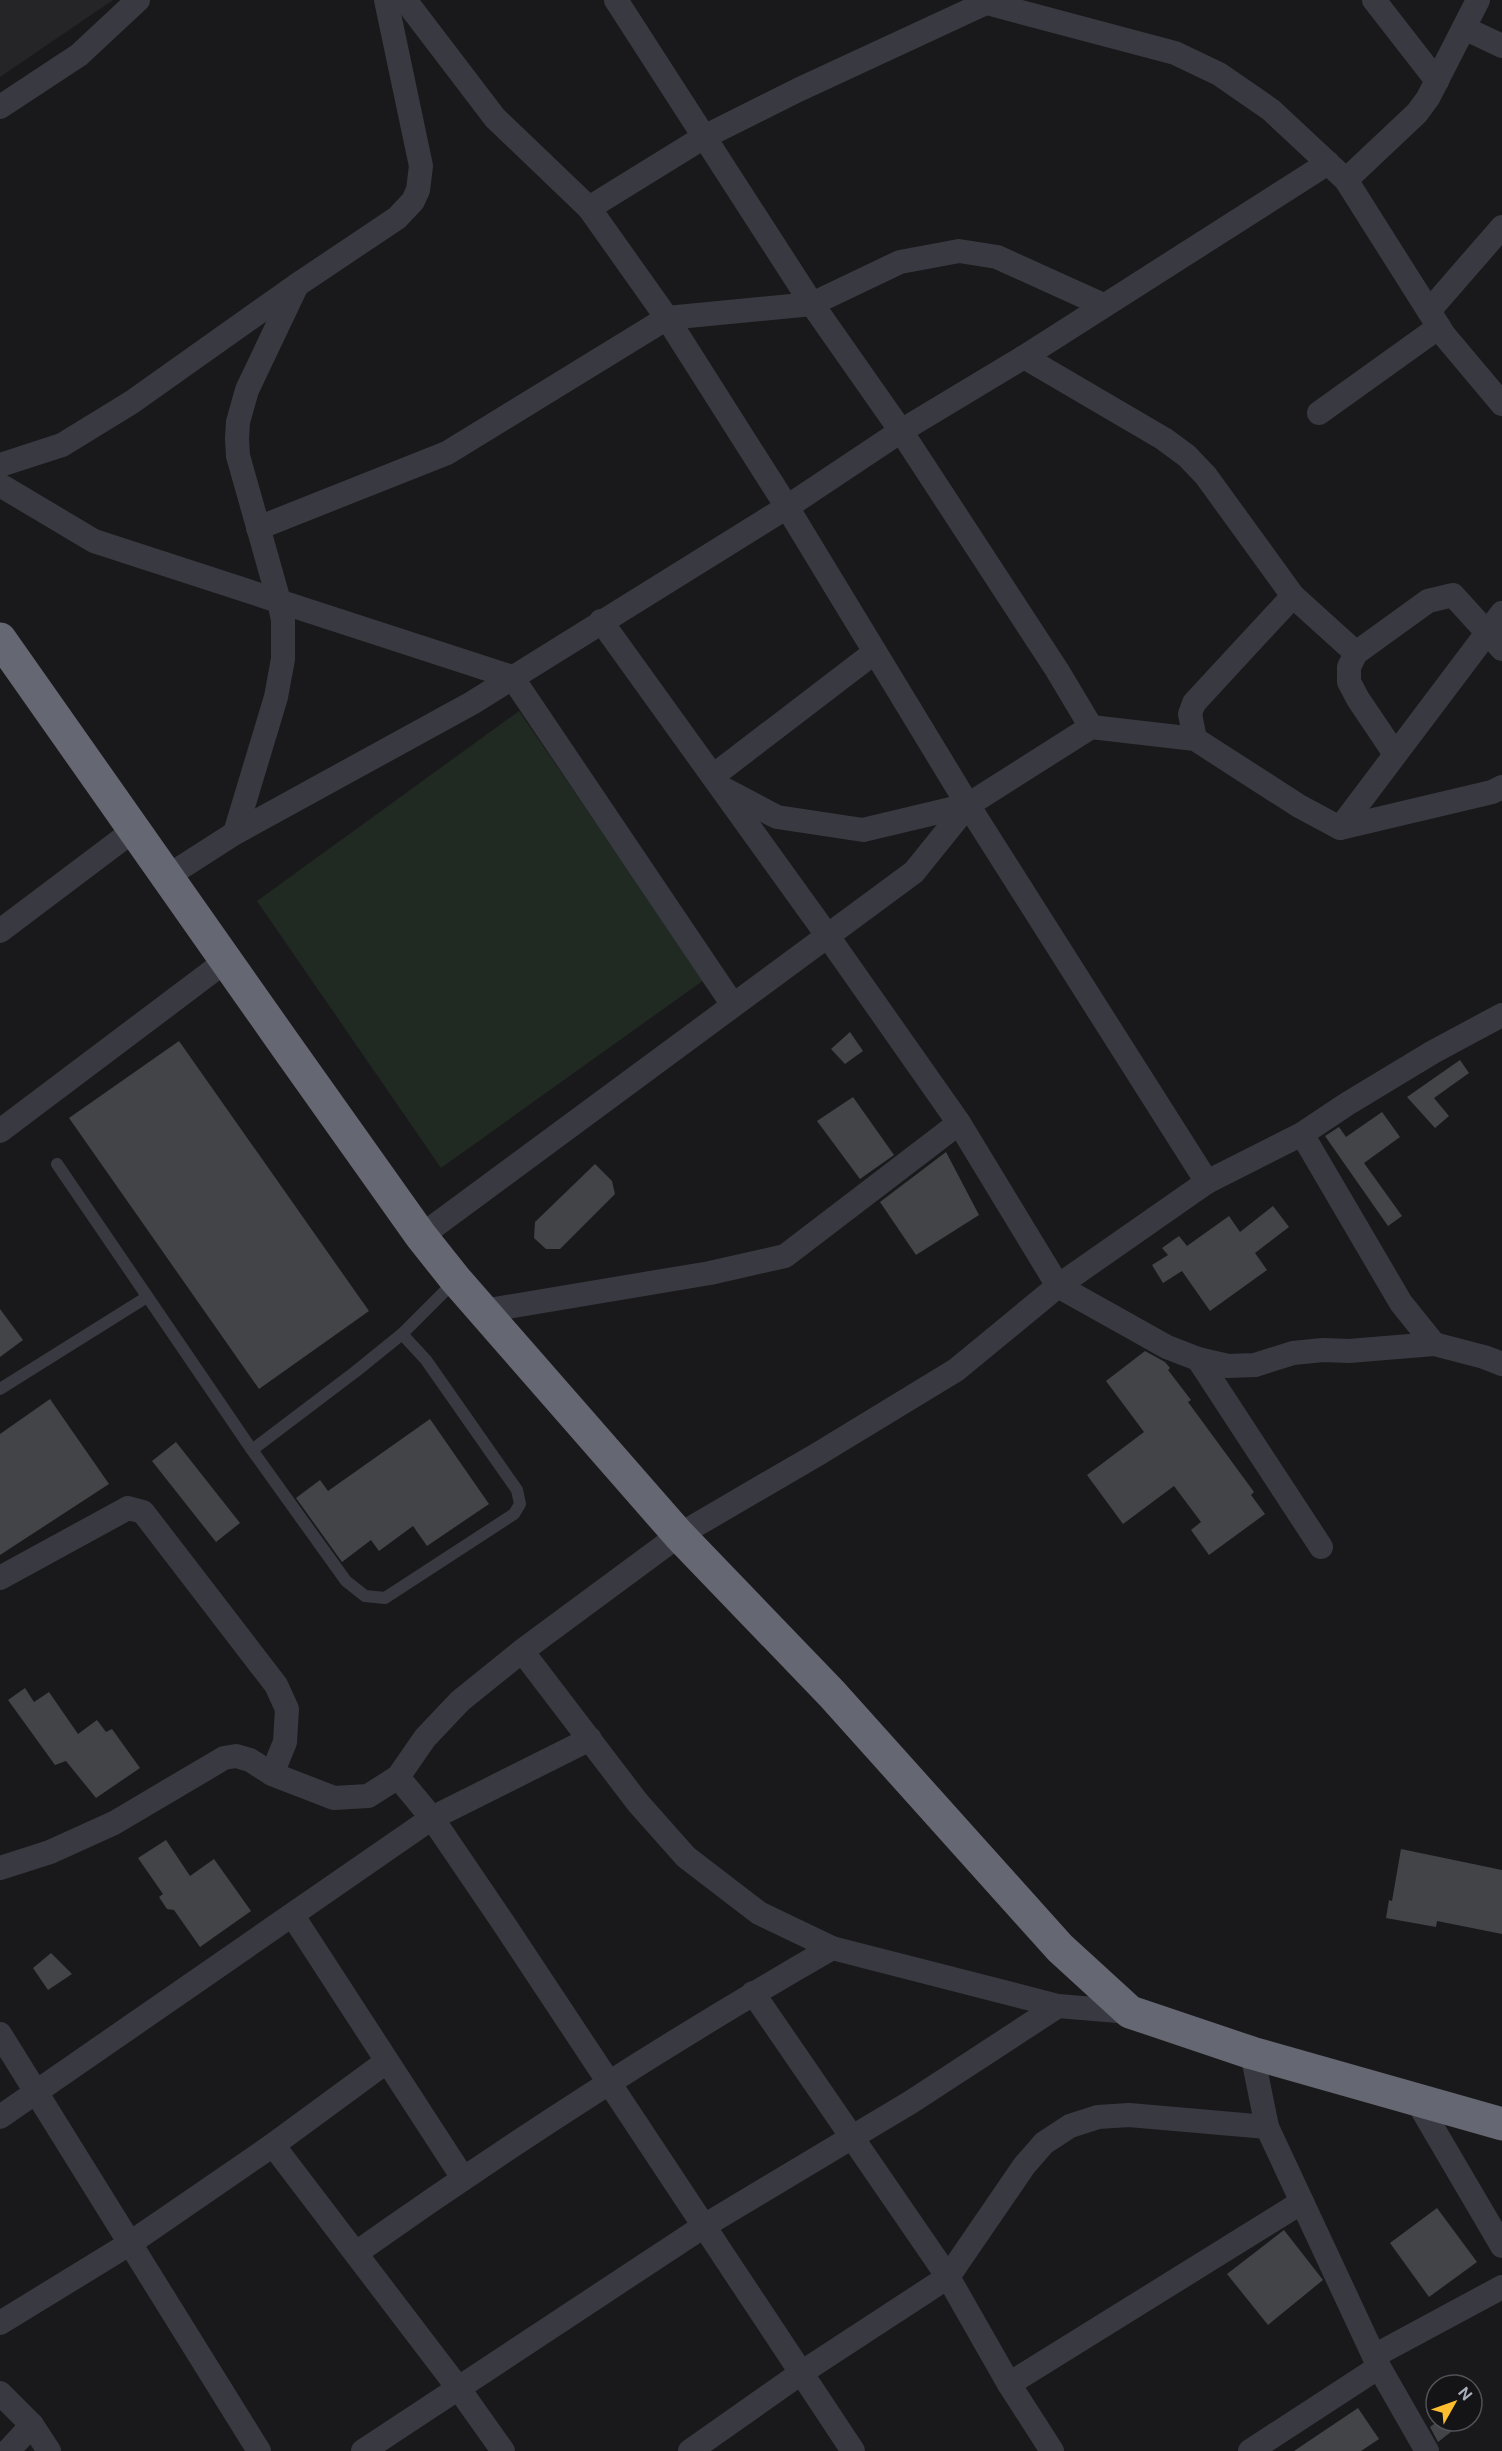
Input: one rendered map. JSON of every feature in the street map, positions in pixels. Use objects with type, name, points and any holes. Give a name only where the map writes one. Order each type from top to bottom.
[{"type":"highway","points":[[5,657],[168,876],[421,1236],[456,1280],[679,1535],[832,1694],[1060,1948],[1130,2012],[1252,2053],[1502,2124]]},
{"type":"street","points":[[0,108],[79,55],[138,0]]},
{"type":"street","points":[[0,465],[62,445],[132,402],[297,285],[398,218],[413,201],[418,190],[422,166],[386,0]]},
{"type":"street","points":[[405,0],[495,118],[589,208],[667,318],[787,507],[968,805],[1207,1182]]},
{"type":"street","points":[[616,0],[812,304],[901,431],[1057,670],[1091,727]]},
{"type":"street","points":[[1374,0],[1437,81]]},
{"type":"street","points":[[1346,180],[1417,113],[1437,81],[1478,0]]},
{"type":"street","points":[[589,208],[705,137],[798,90],[989,2],[1175,53],[1220,74],[1271,110],[1346,180],[1434,319],[1502,405]]},
{"type":"street","points":[[1464,28],[1502,46]]},
{"type":"street","points":[[168,876],[235,833],[472,703],[787,507],[901,431],[1024,357],[1328,163]]},
{"type":"street","points":[[1319,413],[1434,319],[1502,226]]},
{"type":"street","points":[[258,528],[447,453],[667,318],[812,304],[900,262],[959,251],[997,257],[1103,305]]},
{"type":"street","points":[[235,833],[281,678],[284,640],[279,601],[238,456],[238,422],[246,390],[297,285]]},
{"type":"street","points":[[1024,357],[1164,439],[1187,456],[1206,476],[1293,596],[1356,653]]},
{"type":"street","points":[[0,485],[94,541],[512,677],[733,1005]]},
{"type":"street","points":[[1395,754],[1349,682],[1349,667],[1356,653],[1428,601],[1453,595],[1494,640]]},
{"type":"street","points":[[1195,739],[1190,714],[1194,703],[1293,596]]},
{"type":"street","points":[[1340,828],[1395,754],[1494,640],[1502,613]]},
{"type":"street","points":[[601,621],[828,934],[959,1123],[1058,1286],[1167,1347],[1198,1359],[1228,1366],[1255,1365],[1303,1352],[1349,1351],[1434,1344],[1502,1364]]},
{"type":"street","points":[[717,782],[875,652]]},
{"type":"street","points":[[421,1236],[914,872],[968,805],[1091,727],[1195,739],[1299,806],[1340,828],[1499,791]]},
{"type":"street","points":[[717,782],[777,817],[863,830],[968,805]]},
{"type":"street","points":[[4,923],[134,830]]},
{"type":"street","points":[[0,1131],[227,960]]},
{"type":"street","points":[[0,1868],[50,1852],[114,1822],[224,1758],[236,1756],[250,1760],[272,1774],[334,1798],[368,1796],[398,1777],[425,1738],[460,1701],[522,1651],[679,1535],[956,1370],[1058,1286],[1207,1182],[1302,1134],[1433,1052],[1502,1015]]},
{"type":"street","points":[[483,1311],[710,1273],[785,1256],[959,1123]]},
{"type":"street","points":[[1302,1134],[1401,1303],[1434,1344]]},
{"type":"street","points":[[1198,1359],[1321,1547]]},
{"type":"street","points":[[0,1578],[128,1508],[143,1512],[276,1685],[286,1709],[285,1742],[272,1774]]},
{"type":"street","points":[[522,1651],[638,1803],[686,1857],[759,1913],[832,1948],[1058,2007],[1130,2012]]},
{"type":"street","points":[[0,2117],[432,1818],[590,1739]]},
{"type":"street","points":[[398,1777],[432,1818],[853,2451]]},
{"type":"street","points":[[293,1916],[463,2178]]},
{"type":"street","points":[[356,2253],[463,2178],[609,2082],[753,1993],[832,1948]]},
{"type":"street","points":[[753,1993],[948,2277],[1009,2385],[1052,2451]]},
{"type":"street","points":[[363,2451],[704,2226],[911,2102],[1058,2007]]},
{"type":"street","points":[[0,2034],[259,2451]]},
{"type":"street","points":[[1252,2053],[1267,2127],[1377,2361],[1427,2451]]},
{"type":"street","points":[[0,2323],[129,2244],[273,2145],[386,2062]]},
{"type":"street","points":[[1417,2101],[1502,2246]]},
{"type":"street","points":[[690,2451],[801,2373],[948,2277],[1024,2166],[1044,2143],[1070,2126],[1098,2117],[1129,2115],[1267,2127]]},
{"type":"street","points":[[273,2145],[459,2389],[503,2451]]},
{"type":"street","points":[[1009,2385],[1302,2202]]},
{"type":"street","points":[[1250,2451],[1377,2361],[1502,2287]]},
{"type":"street","points":[[0,2393],[32,2425],[49,2451]]},
{"type":"street","points":[[8,2451],[32,2425]]},
{"type":"lane","points":[[57,1164],[252,1450],[346,1581],[365,1596],[385,1598],[514,1514],[520,1504],[517,1490],[426,1359],[402,1334]]},
{"type":"lane","points":[[252,1450],[402,1334],[456,1280]]},
{"type":"lane","points":[[0,1389],[147,1297]]},
{"type":"shaded area","points":[[0,0],[113,0],[0,77]]},
{"type":"shaded area","points":[[519,711],[704,980],[441,1168],[257,901]]},
{"type":"building","points":[[850,1032],[863,1051],[845,1064],[831,1049]]},
{"type":"building","points":[[179,1041],[369,1311],[259,1389],[69,1118]]},
{"type":"building","points":[[1460,1060],[1469,1073],[1434,1098],[1449,1116],[1435,1128],[1407,1097]]},
{"type":"building","points":[[853,1097],[894,1155],[860,1179],[817,1121]]},
{"type":"building","points":[[1382,1112],[1400,1137],[1364,1163],[1402,1216],[1388,1226],[1325,1136],[1339,1127],[1346,1137]]},
{"type":"building","points":[[946,1152],[979,1215],[916,1255],[880,1202]]},
{"type":"building","points":[[595,1164],[612,1181],[615,1194],[560,1249],[546,1249],[534,1238],[535,1222]]},
{"type":"building","points":[[1273,1206],[1289,1227],[1255,1253],[1267,1270],[1210,1311],[1182,1271],[1163,1283],[1152,1265],[1168,1255],[1162,1248],[1179,1236],[1187,1246],[1229,1216],[1240,1232]]},
{"type":"building","points":[[0,1309],[23,1340],[0,1357]]},
{"type":"building","points":[[1145,1351],[1165,1362],[1170,1368],[1168,1370],[1191,1400],[1188,1402],[1254,1492],[1251,1495],[1265,1514],[1209,1555],[1191,1530],[1201,1522],[1174,1486],[1123,1524],[1087,1475],[1144,1432],[1106,1381]]},
{"type":"building","points":[[50,1399],[109,1484],[0,1555],[0,1434]]},
{"type":"building","points":[[430,1419],[489,1504],[427,1546],[413,1526],[379,1551],[371,1540],[342,1562],[296,1498],[320,1480],[328,1491]]},
{"type":"building","points":[[176,1442],[240,1523],[216,1542],[152,1461]]},
{"type":"building","points":[[25,1688],[34,1702],[49,1692],[78,1734],[97,1720],[106,1732],[112,1729],[140,1768],[96,1798],[66,1761],[55,1765],[8,1700]]},
{"type":"building","points":[[166,1840],[190,1876],[214,1859],[251,1911],[200,1947],[174,1910],[167,1909],[159,1897],[163,1894],[138,1858]]},
{"type":"building","points":[[1401,1849],[1502,1870],[1502,1934],[1437,1921],[1436,1927],[1386,1918],[1389,1900],[1392,1901]]},
{"type":"building","points":[[51,1953],[72,1974],[48,1990],[33,1968]]},
{"type":"building","points":[[1437,2208],[1477,2262],[1429,2297],[1390,2243]]},
{"type":"building","points":[[1284,2230],[1323,2280],[1268,2325],[1227,2274]]},
{"type":"building","points":[[1358,2408],[1379,2439],[1361,2451],[1294,2451]]},
{"type":"building","points":[[1433,2433],[1450,2433],[1438,2442]]}]
